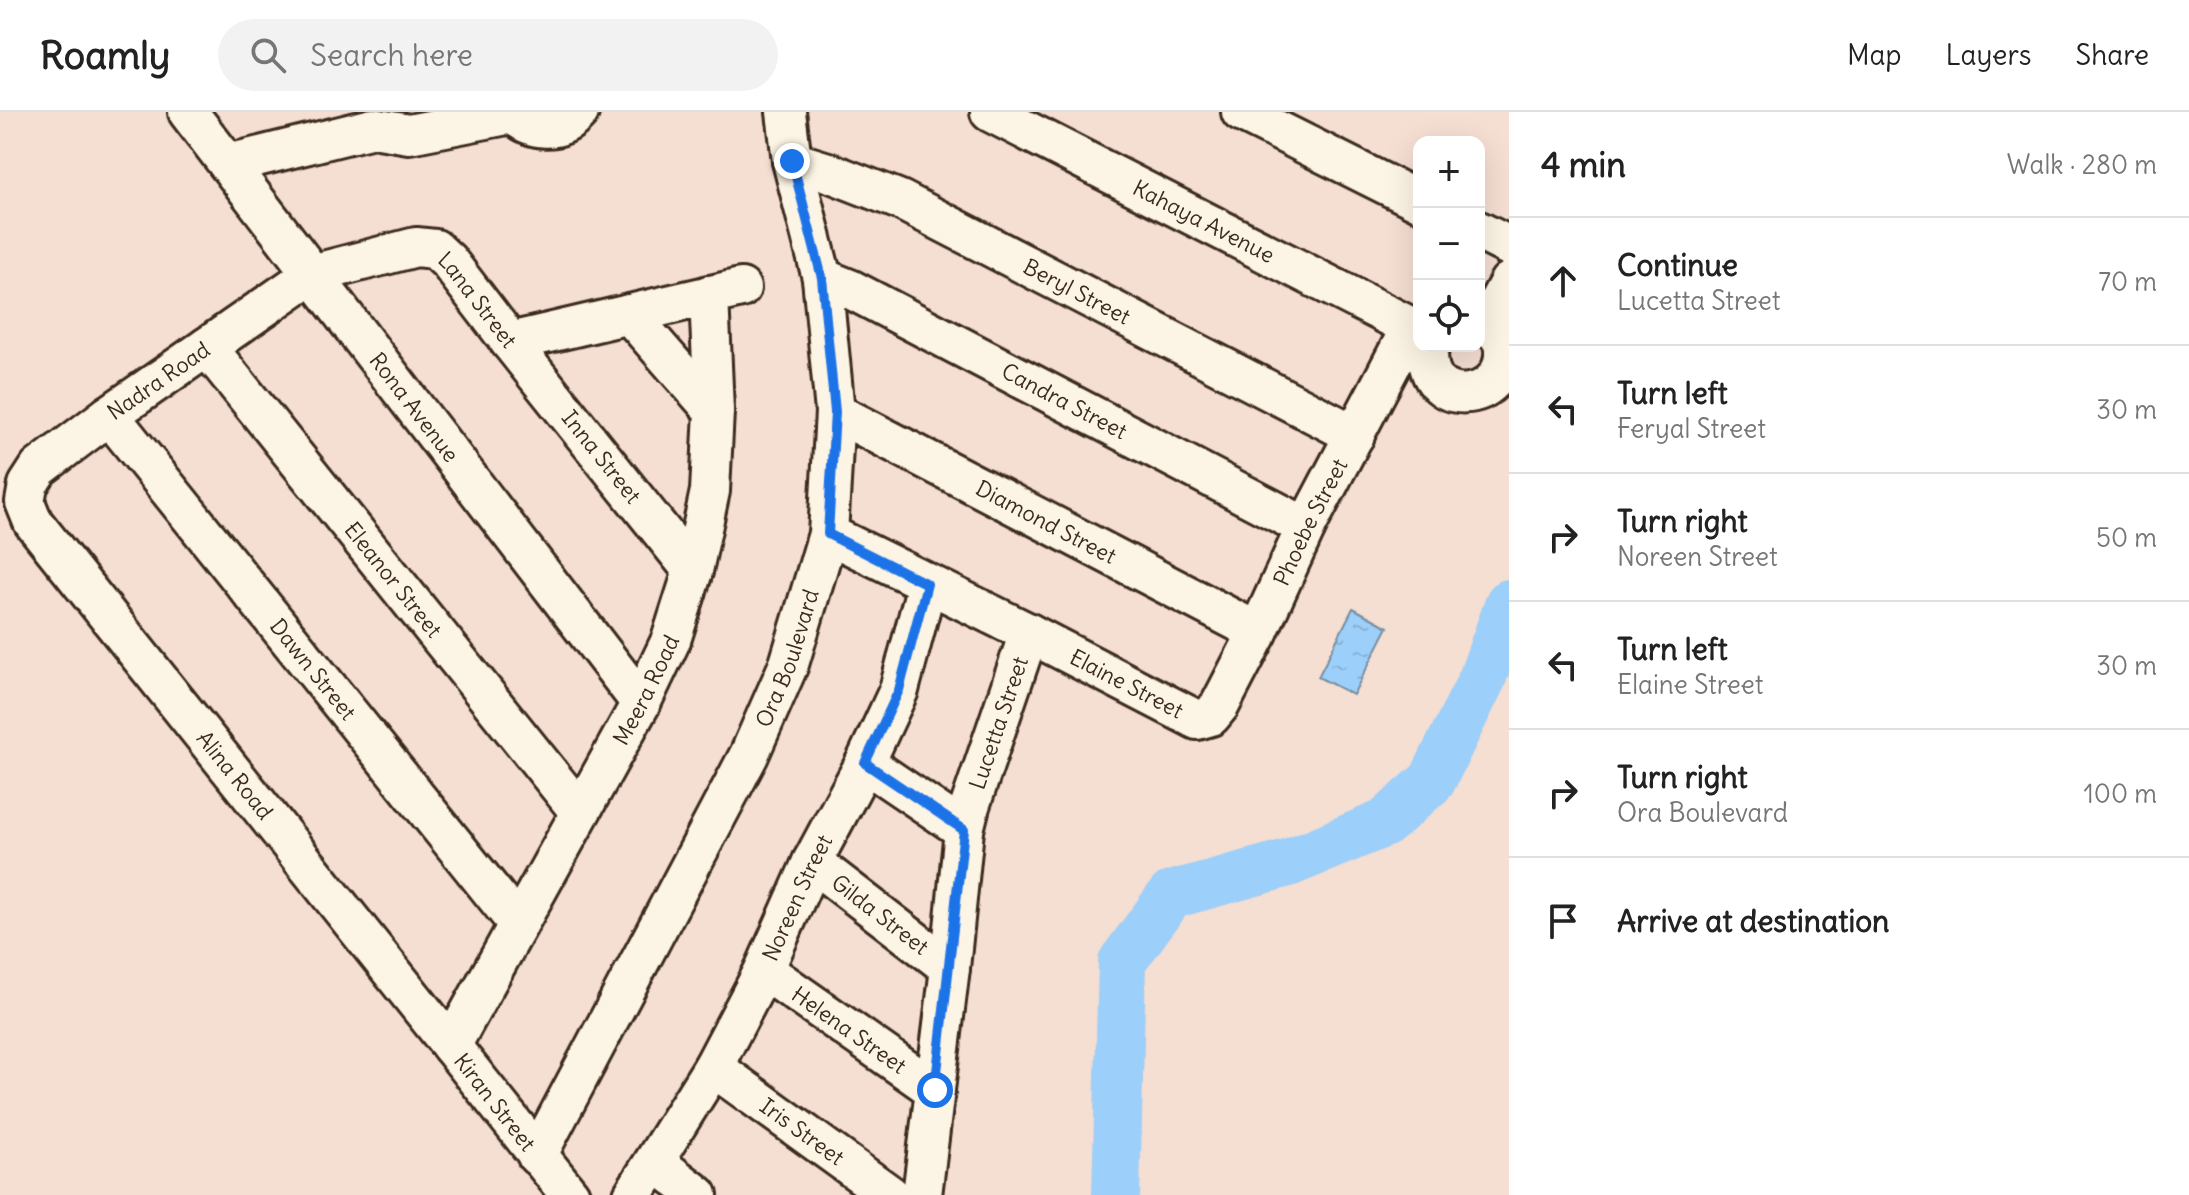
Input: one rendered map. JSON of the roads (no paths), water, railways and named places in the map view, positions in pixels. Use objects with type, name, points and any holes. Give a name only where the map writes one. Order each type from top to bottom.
[{"type":"street","name":"Rona Avenue","points":[[188,112],[641,703]]},
{"type":"street","points":[[228,164],[383,120],[409,134],[512,113],[524,123],[537,128],[552,128],[565,124],[579,112]]},
{"type":"street","name":"Ora Boulevard","points":[[537,1156],[749,755],[789,664],[828,534],[835,412],[822,278],[792,161],[786,112]]},
{"type":"street","name":"Kahaya Avenue","points":[[990,112],[1413,331]]},
{"type":"street","points":[[1241,112],[1413,198]]},
{"type":"street","name":"Beryl Street","points":[[792,161],[900,200],[1355,435]]},
{"type":"street","points":[[1485,234],[1509,246]]},
{"type":"street","name":"Lana Street","points":[[312,274],[416,247],[435,249],[448,261],[510,342],[725,292]]},
{"type":"street","name":"Nadra Road","points":[[25,502],[28,485],[39,468],[109,415],[312,274]]},
{"type":"street","name":"Candra Street","points":[[822,278],[852,290],[1306,527]]},
{"type":"street","points":[[1485,319],[1509,282]]},
{"type":"street","name":"Meera Road","points":[[451,1046],[641,703],[671,640],[693,571],[710,491],[725,292]]},
{"type":"street","points":[[629,314],[714,411]]},
{"type":"street","points":[[1425,352],[1432,372],[1447,390],[1471,395],[1482,392],[1500,376],[1505,365],[1502,341],[1496,331],[1485,323]]},
{"type":"street","name":"Inna Street","points":[[510,342],[693,571]]},
{"type":"street","name":"Phoebe Street","points":[[1211,716],[1220,705],[1258,632],[1306,527],[1355,435],[1413,346]]},
{"type":"street","name":"Eleanor Street","points":[[207,347],[579,811]]},
{"type":"street","name":"Diamond Street","points":[[835,412],[1258,632]]},
{"type":"street","name":"Dawn Street","points":[[109,415],[518,924]]},
{"type":"street","name":"Alina Road","points":[[25,502],[33,522],[451,1046]]},
{"type":"street","name":"Elaine Street","points":[[828,534],[1197,720],[1211,716]]},
{"type":"street","name":"Noreen Street","points":[[633,1195],[713,1067],[764,970],[812,862],[865,763],[899,690],[927,584]]},
{"type":"street","name":"Lucetta Street","points":[[922,1195],[964,830],[1029,633]]},
{"type":"street","points":[[865,763],[964,830]]},
{"type":"street","name":"Gilda Street","points":[[812,862],[950,968]]},
{"type":"street","name":"Helena Street","points":[[764,970],[935,1090]]},
{"type":"street","name":"Kiran Street","points":[[451,1046],[570,1195]]},
{"type":"street","name":"Iris Street","points":[[713,1067],[890,1195]]},
{"type":"street","points":[[655,1162],[698,1195]]},
{"type":"water","points":[[1353,608],[1388,627],[1353,695],[1318,677]]},
{"type":"waterway","points":[[1116,1195],[1122,962],[1171,895],[1288,863],[1385,823],[1432,781],[1482,679],[1509,603]]}]
